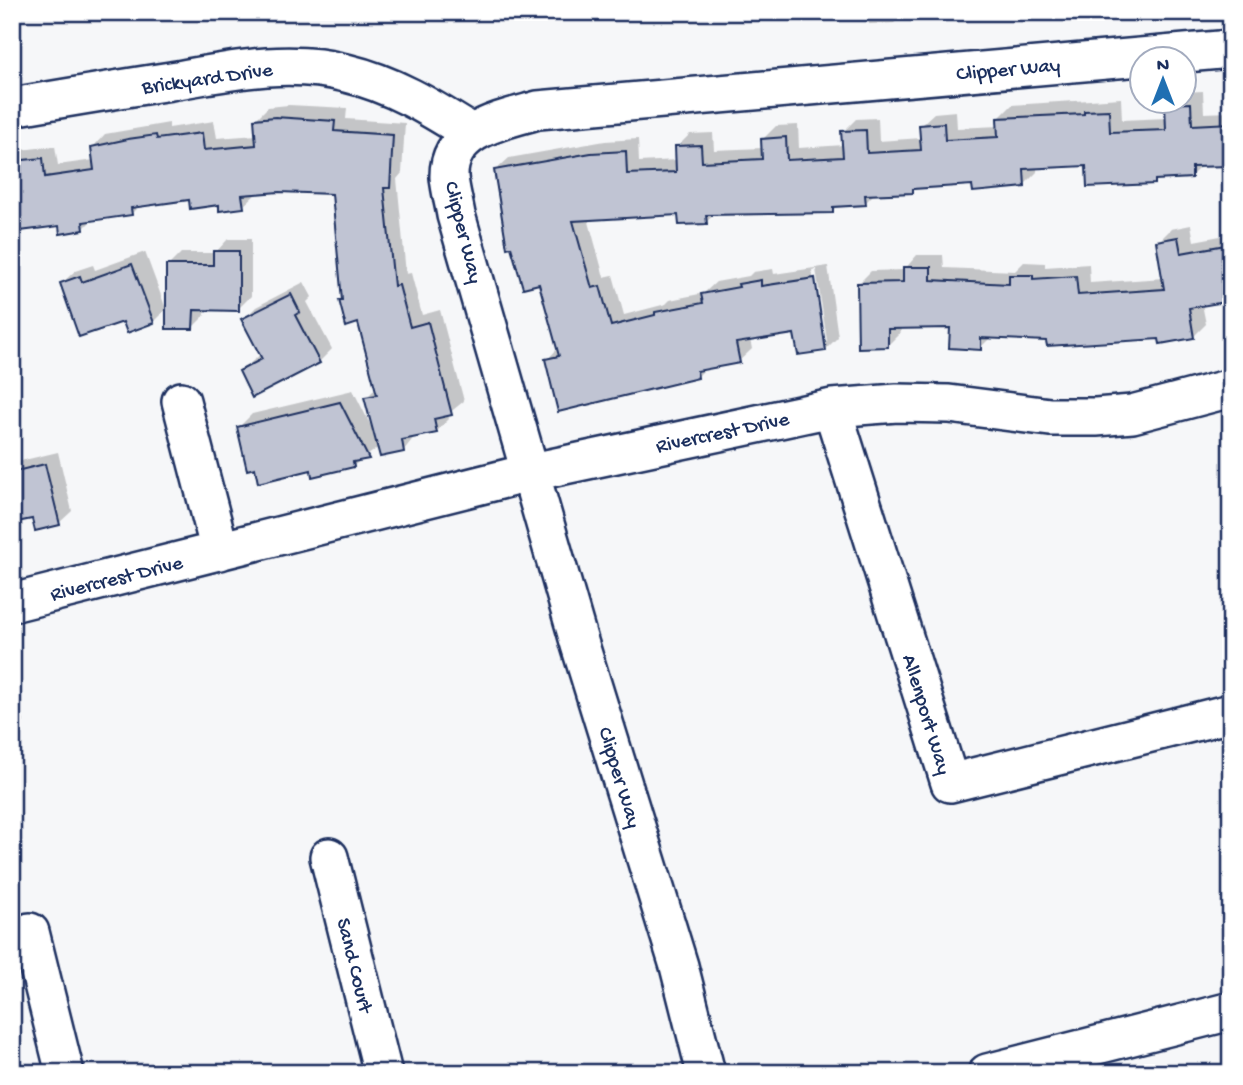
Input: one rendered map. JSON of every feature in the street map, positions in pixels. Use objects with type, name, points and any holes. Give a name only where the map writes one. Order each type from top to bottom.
[{"type":"street","name":"Clipper Way","points":[[706,1073],[679,966],[580,645],[456,215],[449,177],[452,156],[471,133],[499,121],[538,110],[1231,48]]},
{"type":"street","name":"Brickyard Drive","points":[[12,107],[261,66],[305,66],[345,72],[383,83],[419,100],[471,133]]},
{"type":"street","name":"Rivercrest Drive","points":[[12,603],[532,472],[832,408],[897,402],[949,404],[1050,417],[1096,417],[1132,414],[1231,388]]},
{"type":"street","points":[[181,401],[220,551]]},
{"type":"street","name":"Allenport Way","points":[[832,408],[950,783],[1231,713]]},
{"type":"street","name":"Sand Court","points":[[329,857],[383,1073]]},
{"type":"street","points":[[30,932],[65,1073]]},
{"type":"street","points":[[987,1073],[1231,1011]]},
{"type":"building","points":[[1109,110],[1110,132],[1166,130],[1165,116],[1192,116],[1192,125],[1231,123],[1231,166],[1192,167],[1192,178],[1155,180],[1155,184],[1087,187],[1086,166],[1024,169],[1025,187],[973,192],[972,185],[913,189],[913,193],[865,195],[866,205],[833,207],[833,213],[706,215],[707,224],[679,225],[678,215],[573,221],[592,288],[600,286],[611,326],[655,315],[655,312],[703,303],[701,294],[739,287],[738,284],[761,280],[761,286],[815,278],[826,351],[798,355],[794,334],[736,343],[740,363],[697,371],[698,378],[558,412],[545,359],[559,356],[539,284],[523,288],[511,247],[507,248],[494,170],[591,153],[626,151],[627,174],[676,172],[675,146],[701,145],[702,162],[762,159],[761,139],[786,137],[787,160],[843,157],[841,131],[866,130],[867,153],[921,150],[919,125],[944,123],[945,140],[998,137],[997,118],[1084,114],[1084,111]]},
{"type":"building","points":[[275,117],[335,121],[334,131],[393,135],[390,188],[384,188],[394,286],[399,285],[410,327],[428,322],[452,415],[434,419],[437,433],[402,440],[404,452],[380,457],[364,397],[377,395],[358,323],[346,327],[339,300],[342,300],[332,194],[279,192],[242,195],[244,208],[219,211],[219,205],[190,209],[189,200],[131,208],[132,215],[83,222],[84,230],[60,234],[59,226],[12,232],[12,187],[16,187],[13,161],[43,158],[45,177],[94,170],[91,147],[128,139],[156,135],[157,139],[202,133],[204,150],[256,145],[254,119]]},
{"type":"building","points":[[1178,237],[1181,253],[1231,244],[1231,301],[1189,308],[1194,338],[1160,344],[1159,339],[1047,346],[1046,341],[981,338],[981,350],[949,348],[950,328],[888,329],[888,347],[858,348],[857,283],[903,282],[903,267],[931,267],[931,280],[1009,284],[1009,275],[1033,275],[1033,279],[1076,276],[1078,295],[1164,289],[1156,241]]},
{"type":"building","points":[[213,251],[239,251],[239,311],[194,310],[193,329],[166,329],[166,265],[213,265]]},
{"type":"building","points":[[132,264],[154,323],[127,333],[123,322],[79,337],[60,283],[80,276],[82,282]]},
{"type":"building","points":[[291,294],[300,312],[295,315],[320,363],[252,398],[239,371],[262,359],[241,319]]},
{"type":"building","points":[[340,402],[369,459],[353,462],[354,467],[312,477],[311,470],[258,483],[255,468],[247,470],[237,427]]},
{"type":"building","points":[[45,464],[60,525],[35,531],[32,519],[12,523],[12,472]]}]
